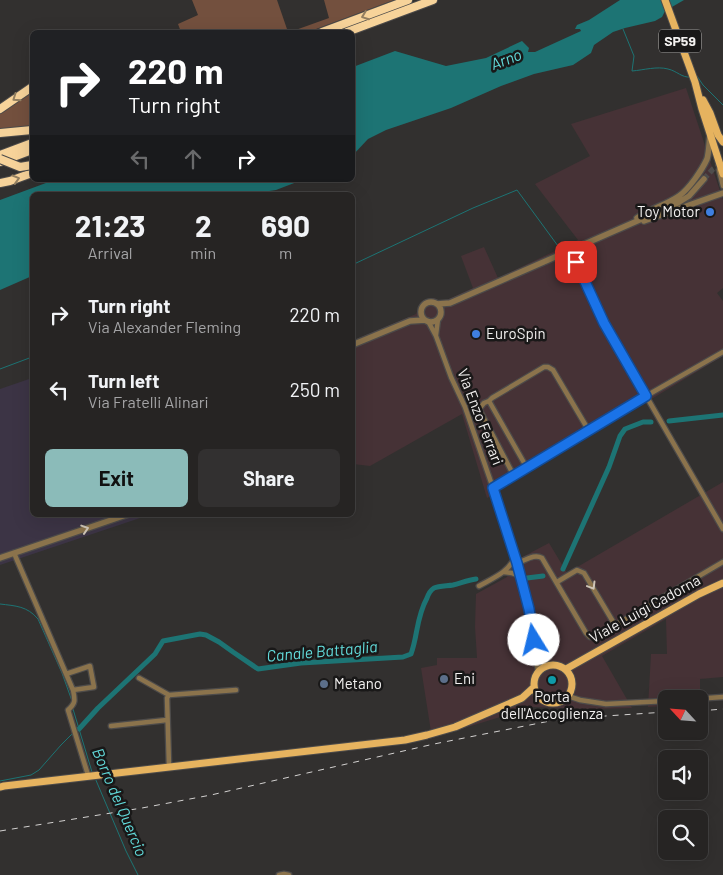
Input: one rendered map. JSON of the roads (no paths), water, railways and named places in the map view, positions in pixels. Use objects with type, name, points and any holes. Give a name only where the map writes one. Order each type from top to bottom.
[{"type":"highway","points":[[327,30],[408,0]]},
{"type":"highway","points":[[352,30],[433,0]]},
{"type":"highway","points":[[0,109],[30,88]]},
{"type":"highway","points":[[0,133],[30,130]]},
{"type":"highway","points":[[0,155],[30,144]]},
{"type":"highway","points":[[0,161],[30,151]]},
{"type":"highway","points":[[0,161],[20,167],[30,164]]},
{"type":"highway","points":[[0,182],[30,174]]},
{"type":"main road","name":"SP59","points":[[665,0],[695,82],[723,174]]},
{"type":"main road","points":[[695,82],[723,162]]},
{"type":"main road","points":[[701,96],[723,142]]},
{"type":"main road","name":"Viale Luigi Cadorna","points":[[566,669],[699,594],[723,583]]},
{"type":"main road","name":"Viale Luigi Cadorna","points":[[571,678],[582,661]]},
{"type":"main road","points":[[556,665],[566,669],[572,684],[568,696],[557,703],[544,701],[539,697],[534,687],[538,671],[546,666],[556,665]]},
{"type":"main road","points":[[1,786],[384,742],[427,735],[455,727],[522,698],[534,687]]},
{"type":"main road","points":[[522,698],[539,697]]},
{"type":"street","points":[[625,226],[646,212],[679,196],[688,188],[704,166],[708,157],[710,134]]},
{"type":"street","points":[[715,152],[723,186]]},
{"type":"street","points":[[355,344],[410,321],[428,303],[450,303],[676,204],[690,196],[704,179]]},
{"type":"street","points":[[625,226],[650,220],[723,193]]},
{"type":"street","points":[[570,251],[604,323],[723,529]]},
{"type":"street","points":[[410,321],[434,322],[450,303]]},
{"type":"street","points":[[436,304],[440,308],[436,336]]},
{"type":"street","points":[[421,312],[427,321]]},
{"type":"street","name":"Via Enzo Ferrari","points":[[427,321],[436,336],[451,377],[465,407],[516,557],[529,609],[538,671]]},
{"type":"street","points":[[493,488],[723,352]]},
{"type":"street","points":[[514,476],[479,409],[492,398],[544,367],[548,367],[552,370],[589,431]]},
{"type":"street","points":[[489,401],[527,468]]},
{"type":"street","points":[[0,558],[120,517]]},
{"type":"street","points":[[14,553],[73,690],[75,700],[68,710],[88,775]]},
{"type":"street","points":[[517,563],[534,556],[544,560],[590,637],[615,625],[723,562]]},
{"type":"street","points":[[479,586],[502,573],[512,564],[516,557]]},
{"type":"street","points":[[557,582],[577,570],[584,573],[615,625]]},
{"type":"street","points":[[502,573],[512,573],[521,576]]},
{"type":"street","points":[[536,653],[546,666]]},
{"type":"street","points":[[66,674],[90,666],[94,688],[73,690]]},
{"type":"street","points":[[139,678],[169,695],[236,690]]},
{"type":"street","points":[[169,695],[167,698],[169,766]]},
{"type":"street","points":[[568,696],[606,704],[658,701]]},
{"type":"street","points":[[708,698],[723,697]]},
{"type":"street","points":[[111,726],[167,720]]},
{"type":"street","points":[[279,875],[288,875]]},
{"type":"water","name":"Arno","points":[[620,0],[684,0],[665,11],[662,17],[655,21],[613,32],[594,45],[591,53],[573,65],[534,74],[451,108],[386,130],[368,139],[355,153],[355,66],[395,51],[446,66],[486,58],[522,41],[529,48],[528,52],[535,52],[581,31],[580,29],[575,29],[577,25],[589,20]]},
{"type":"water","points":[[49,182],[297,182],[276,190],[262,192],[30,192],[30,277],[0,290],[0,200]]},
{"type":"waterway","points":[[623,29],[634,56],[632,71],[664,68],[690,77]]},
{"type":"waterway","points":[[697,76],[703,85],[723,105]]},
{"type":"waterway","points":[[355,264],[473,208],[517,190],[558,246]]},
{"type":"waterway","points":[[0,369],[30,358]]},
{"type":"waterway","points":[[669,421],[723,415]]},
{"type":"waterway","points":[[563,569],[609,467],[620,436],[625,429],[643,422],[651,422]]},
{"type":"waterway","name":"Canale Battaglia","points":[[527,578],[543,576]]},
{"type":"waterway","name":"Canale Battaglia","points":[[79,729],[98,708],[155,654],[163,641],[200,634],[206,635],[258,669],[301,663],[403,657],[411,654],[423,605],[432,590],[436,587],[476,579]]},
{"type":"waterway","name":"Borro del Quercio","points":[[0,604],[25,609],[38,619],[72,701]]},
{"type":"waterway","name":"Borro del Quercio","points":[[73,709],[92,772]]},
{"type":"waterway","points":[[0,781],[31,775],[39,770],[61,745],[78,730]]},
{"type":"waterway","name":"Borro del Quercio","points":[[95,778],[138,875]]},
{"type":"tunnel","points":[[704,179],[713,169],[723,163]]},
{"type":"railway","points":[[708,710],[723,709]]},
{"type":"railway","points":[[0,831],[211,795],[434,744],[560,719],[658,713]]},
{"type":"place","name":"Toy Motor","points":[[710,212]]},
{"type":"place","name":"EuroSpin","points":[[476,334]]},
{"type":"place","name":"Eni","points":[[444,679]]},
{"type":"place","name":"Porta dell'Accoglienza","points":[[552,680]]},
{"type":"place","name":"Metano","points":[[324,684]]}]
